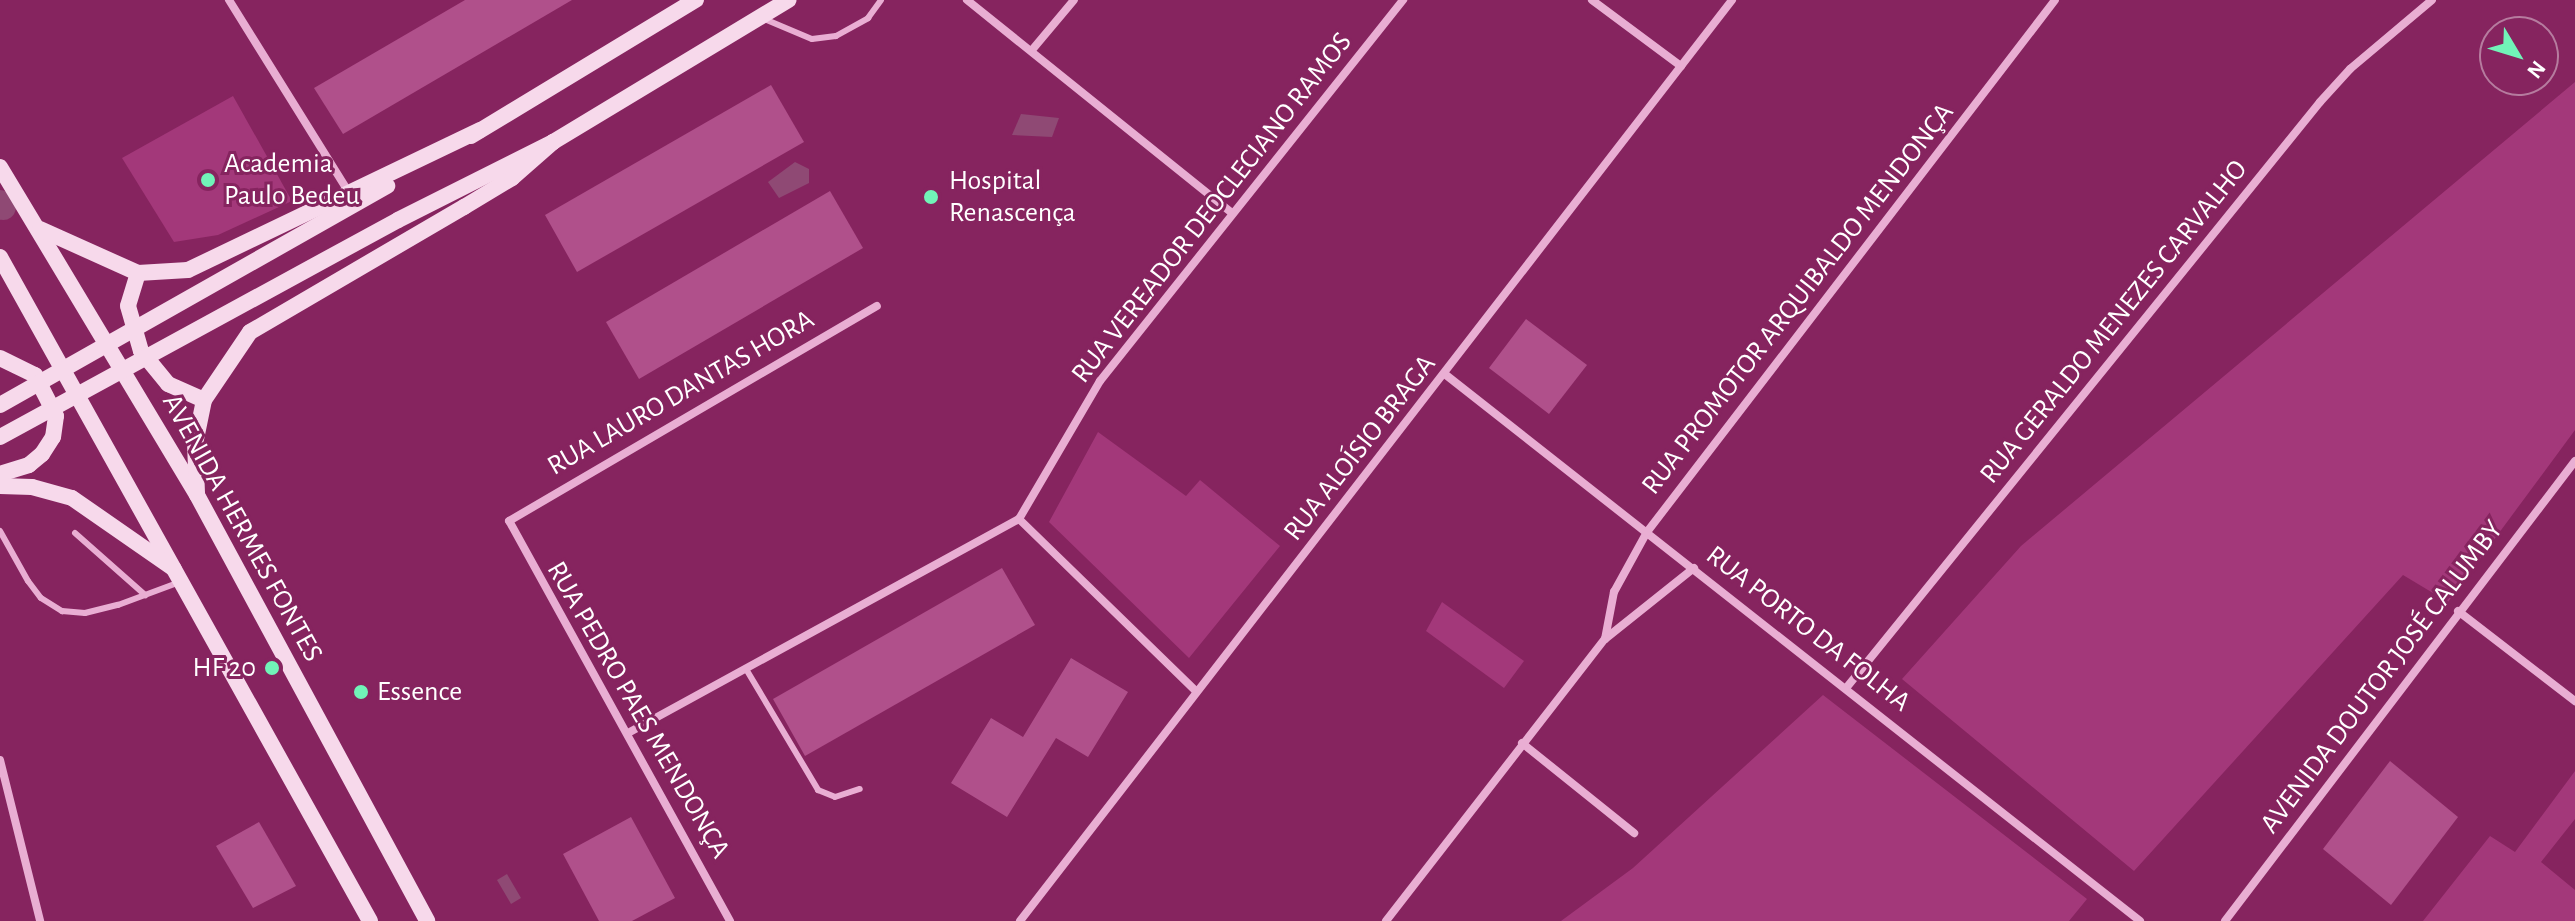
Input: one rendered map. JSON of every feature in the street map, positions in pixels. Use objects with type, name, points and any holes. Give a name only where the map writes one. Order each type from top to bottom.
[{"type":"main road","points":[[0,405],[387,186],[696,0]]},
{"type":"main road","points":[[0,437],[398,220],[553,142],[788,0]]},
{"type":"main road","points":[[40,229],[138,273],[188,270],[216,260],[480,130]]},
{"type":"main road","points":[[197,495],[195,444],[204,400],[250,332],[488,193],[553,142]]},
{"type":"main road","name":"AVENIDA HERMES FONTES","points":[[0,167],[197,495],[427,921]]},
{"type":"main road","points":[[0,257],[370,921]]},
{"type":"main road","points":[[138,273],[128,306],[141,351],[168,384],[204,400]]},
{"type":"main road","points":[[0,358],[35,375],[56,416],[53,437],[42,454],[29,465],[0,474]]},
{"type":"main road","points":[[0,486],[32,487],[72,498],[181,577]]},
{"type":"street","points":[[229,0],[350,194]]},
{"type":"street","points":[[967,0],[1231,212]]},
{"type":"street","points":[[1032,50],[1074,0]]},
{"type":"street","name":"RUA VEREADOR DEOCLECIANO RAMOS","points":[[1019,519],[1100,381],[1231,212],[1403,0]]},
{"type":"street","points":[[1592,0],[1681,66]]},
{"type":"street","name":"RUA ALOÍSIO BRAGA","points":[[1020,921],[1195,690],[1446,375],[1732,0]]},
{"type":"street","name":"RUA PROMOTOR ARQUIBALDO MENDONÇA","points":[[1605,639],[1614,592],[1647,532],[2055,0]]},
{"type":"street","name":"RUA GERALDO MENEZES CARVALHO","points":[[1847,687],[2320,102],[2350,69],[2432,0]]},
{"type":"street","name":"RUA LAURO DANTAS HORA","points":[[509,521],[877,306]]},
{"type":"street","name":"RUA PORTO DA FOLHA","points":[[1446,375],[1847,687],[2140,921]]},
{"type":"street","name":"AVENIDA DOUTOR JOSÉ CALUMBY","points":[[2225,921],[2575,461]]},
{"type":"street","points":[[628,733],[1019,519],[1195,690]]},
{"type":"street","name":"RUA PEDRO PAES MENDONÇA","points":[[509,521],[730,921]]},
{"type":"street","name":"RUA PROMOTOR ARQUIBALDO MENDONÇA","points":[[1386,921],[1605,639],[1694,568]]},
{"type":"street","points":[[2458,611],[2575,701]]},
{"type":"street","points":[[1522,743],[1634,833]]},
{"type":"street","points":[[0,760],[40,921]]},
{"type":"lane","points":[[762,18],[812,39],[836,36],[868,18],[881,0]]},
{"type":"lane","points":[[0,531],[28,581],[52,607],[85,613],[145,595],[181,577]]},
{"type":"lane","points":[[75,533],[145,595]]},
{"type":"lane","points":[[746,669],[818,790],[835,797],[860,789]]},
{"type":"shaded area","points":[[2575,82],[2575,430],[2448,602],[2403,575],[2134,871],[1902,679],[2021,546]]},
{"type":"shaded area","name":"Academia Paulo Bedeu","points":[[233,96],[292,201],[218,235],[174,242],[122,158]]},
{"type":"shaded area","points":[[1021,114],[1059,118],[1052,137],[1012,135]]},
{"type":"shaded area","points":[[795,162],[809,169],[809,183],[779,198],[768,182]]},
{"type":"shaded area","points":[[1098,432],[1186,496],[1200,480],[1280,546],[1189,658],[1049,522]]},
{"type":"shaded area","points":[[1442,602],[1524,661],[1504,688],[1426,631]]},
{"type":"shaded area","points":[[1823,695],[2087,899],[2069,921],[1561,921],[1633,868]]},
{"type":"shaded area","points":[[2575,771],[2575,819],[2541,862],[2575,890],[2575,921],[2423,921],[2490,836],[2515,852]]},
{"type":"shaded area","points":[[507,874],[521,898],[511,904],[497,880]]},
{"type":"building","points":[[465,0],[572,0],[343,134],[314,88]]},
{"type":"building","points":[[771,85],[804,142],[577,272],[545,215]]},
{"type":"building","points":[[830,191],[863,248],[639,379],[606,322]]},
{"type":"building","points":[[1526,319],[1587,365],[1549,414],[1489,368]]},
{"type":"building","points":[[1002,568],[1035,625],[805,756],[773,699]]},
{"type":"building","points":[[1071,658],[1128,692],[1088,757],[1056,738],[1007,817],[951,783],[991,718],[1023,737]]},
{"type":"building","points":[[2390,761],[2458,817],[2391,905],[2323,849]]},
{"type":"building","points":[[631,817],[675,898],[632,921],[599,921],[563,854]]},
{"type":"building","points":[[259,822],[296,886],[253,908],[216,846]]},
{"type":"waterway","points":[[0,203],[3,207]]},
{"type":"place","name":"Academia Paulo Bedeu","points":[[208,180]]},
{"type":"place","name":"Hospital Renascença","points":[[931,197]]},
{"type":"place","name":"HF 20","points":[[272,668]]},
{"type":"place","name":"Essence","points":[[361,692]]}]
